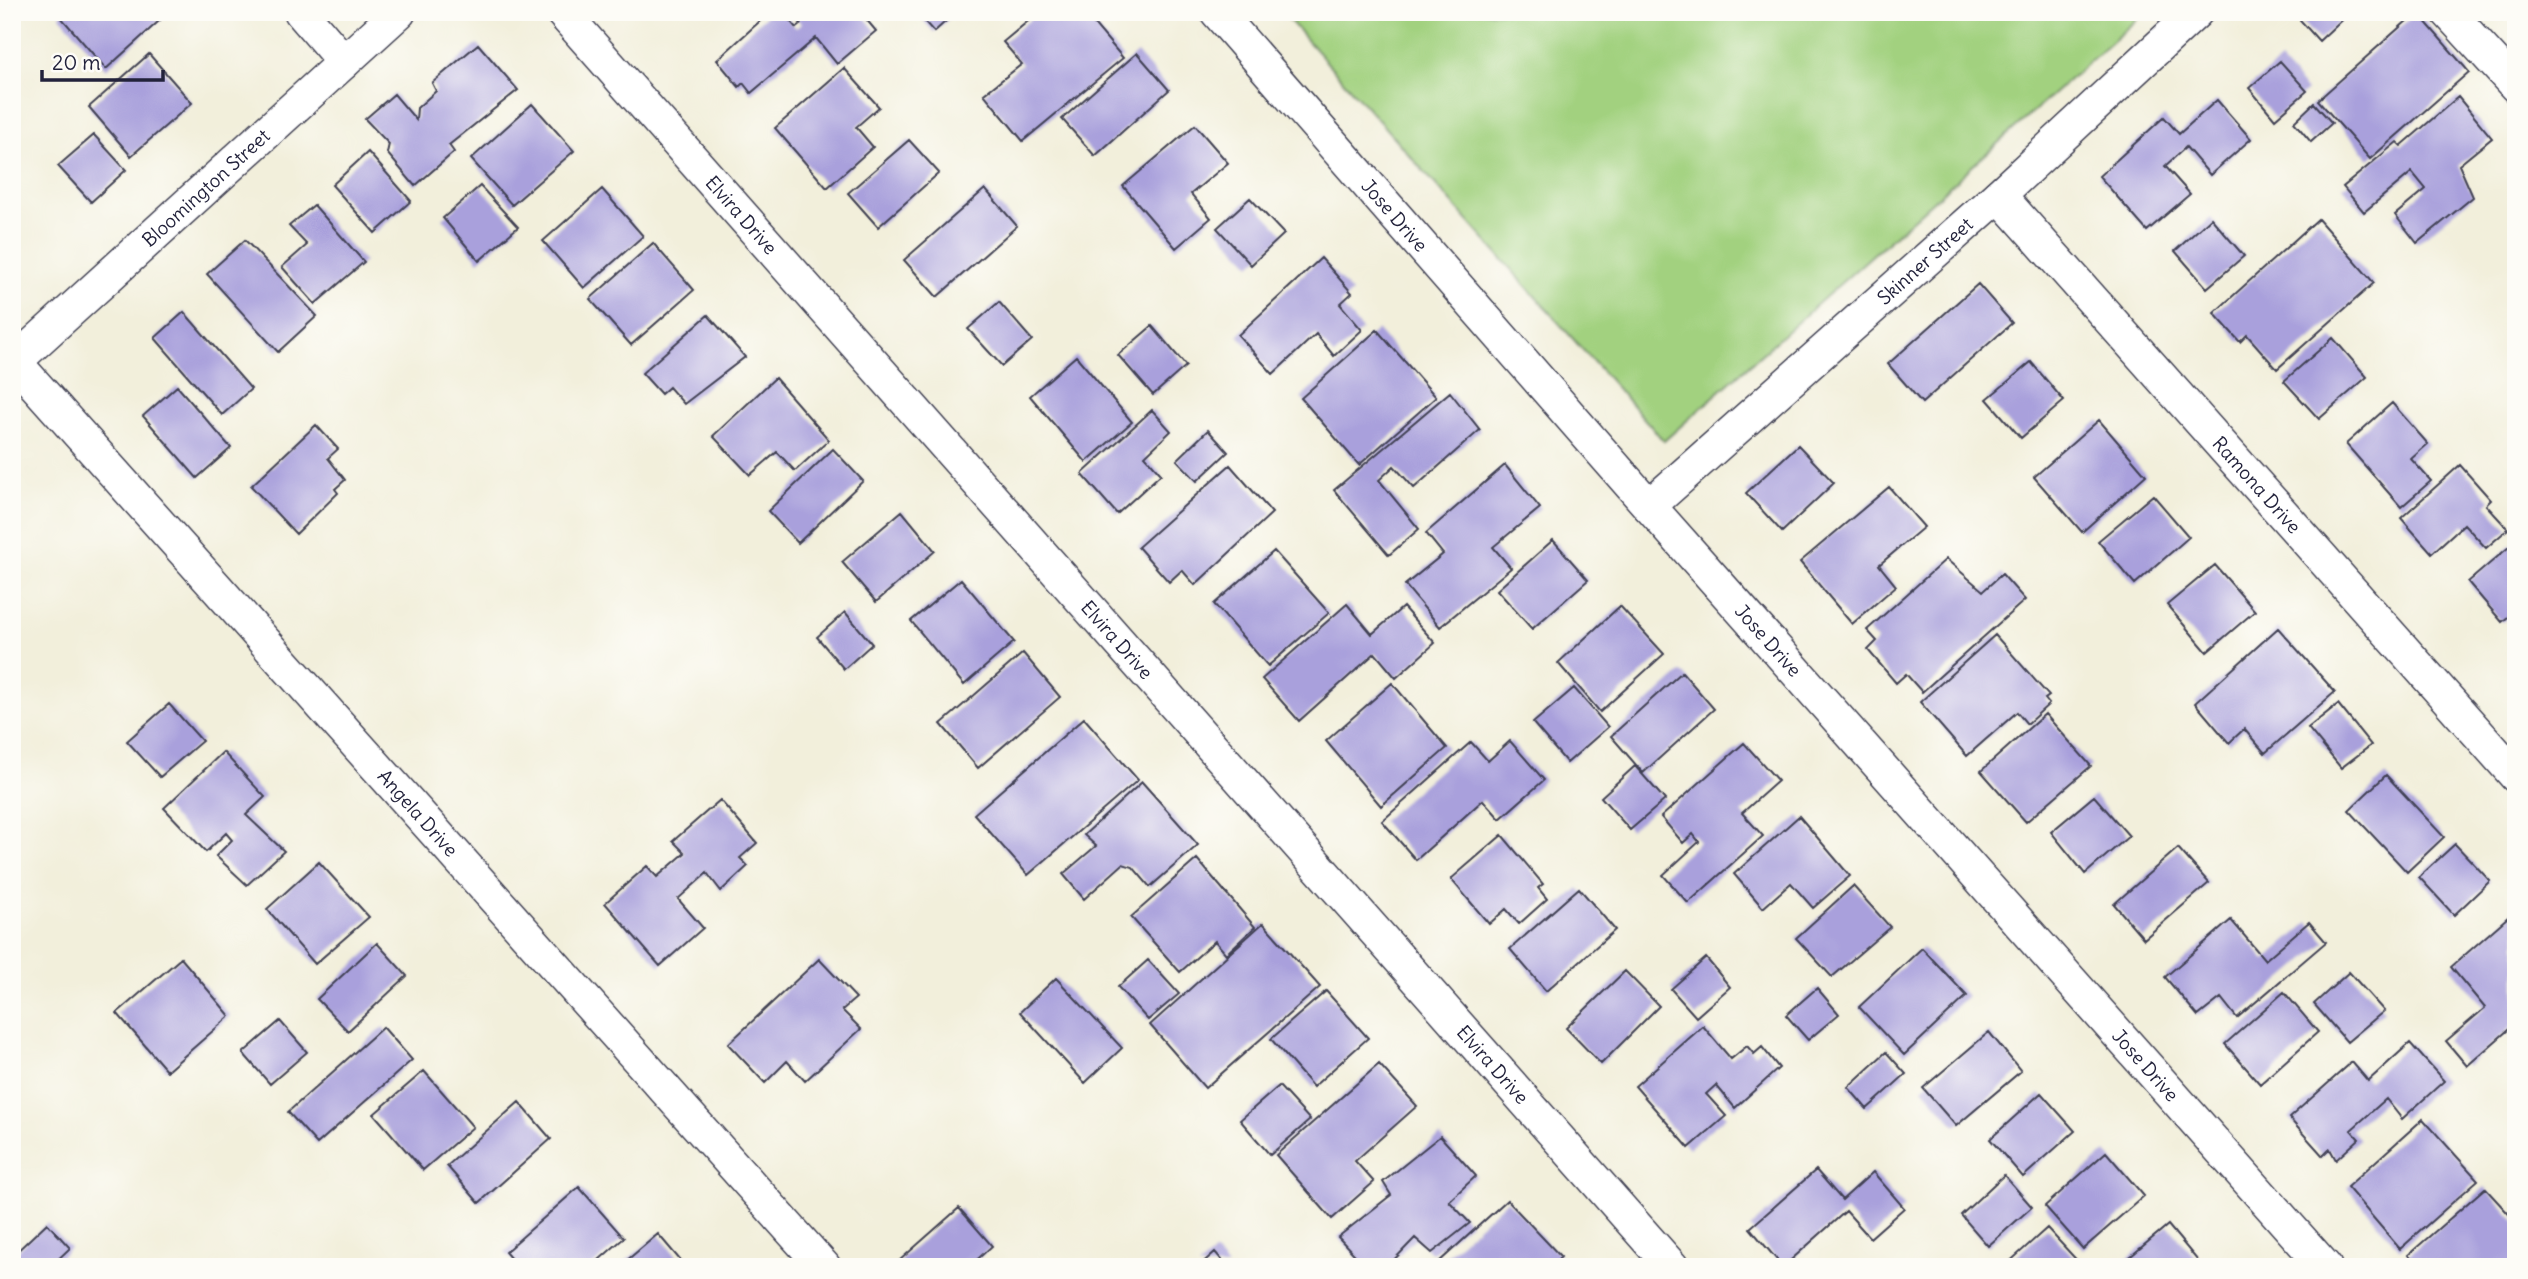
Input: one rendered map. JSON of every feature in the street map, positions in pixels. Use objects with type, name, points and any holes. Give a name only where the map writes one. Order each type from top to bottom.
[{"type":"street","points":[[302,12],[344,62]]},
{"type":"street","name":"Bloomington Street","points":[[13,361],[399,12]]},
{"type":"street","name":"Elvira Drive","points":[[562,12],[1672,1267]]},
{"type":"street","name":"Jose Drive","points":[[1217,12],[1649,506],[2325,1267]]},
{"type":"street","name":"Skinner Street","points":[[1649,506],[1999,195],[2196,12]]},
{"type":"street","points":[[2448,12],[2516,86]]},
{"type":"street","name":"Ramona Drive","points":[[1999,195],[2516,775]]},
{"type":"street","name":"Angela Drive","points":[[13,361],[824,1267]]},
{"type":"green space","points":[[1282,12],[2145,12],[1664,441]]},
{"type":"building","points":[[64,12],[169,12],[106,69],[60,16]]},
{"type":"building","points":[[770,12],[783,12],[796,28],[801,24],[795,16],[799,12],[860,12],[876,31],[837,64],[816,38],[751,93],[743,83],[739,87],[717,60]]},
{"type":"building","points":[[916,12],[956,12],[934,32]]},
{"type":"building","points":[[1039,12],[1084,12],[1123,58],[1023,141],[984,94],[1022,64],[1003,42]]},
{"type":"building","points":[[2293,12],[2350,12],[2319,41]]},
{"type":"building","points":[[2417,12],[2469,72],[2370,159],[2318,100]]},
{"type":"building","points":[[478,44],[518,90],[449,145],[454,152],[415,186],[387,153],[389,144],[365,119],[394,94],[416,120],[417,108],[436,91],[432,83]]},
{"type":"building","points":[[1137,53],[1169,90],[1095,156],[1062,119]]},
{"type":"building","points":[[149,54],[192,103],[131,156],[89,107]]},
{"type":"building","points":[[2280,61],[2307,91],[2275,119],[2249,88]]},
{"type":"building","points":[[844,68],[879,107],[856,127],[873,147],[827,188],[775,128]]},
{"type":"building","points":[[2458,97],[2492,138],[2459,165],[2473,197],[2417,243],[2395,215],[2426,189],[2412,172],[2364,212],[2343,187],[2397,142],[2401,146]]},
{"type":"building","points":[[2217,100],[2251,139],[2210,175],[2186,147],[2165,166],[2190,194],[2147,231],[2099,176],[2164,117],[2179,134]]},
{"type":"building","points":[[2314,103],[2332,123],[2311,142],[2294,122]]},
{"type":"building","points":[[532,104],[574,151],[512,205],[471,159]]},
{"type":"building","points":[[1195,125],[1228,163],[1191,194],[1211,218],[1176,248],[1123,186]]},
{"type":"building","points":[[94,135],[126,170],[91,202],[58,166]]},
{"type":"building","points":[[909,140],[939,173],[878,227],[848,193]]},
{"type":"building","points":[[368,152],[411,201],[375,233],[332,185]]},
{"type":"building","points":[[480,186],[518,227],[479,261],[443,218]]},
{"type":"building","points":[[602,189],[643,236],[584,288],[543,241]]},
{"type":"building","points":[[985,189],[1017,226],[937,297],[904,260]]},
{"type":"building","points":[[1250,198],[1284,234],[1251,265],[1217,228]]},
{"type":"building","points":[[314,205],[364,262],[315,304],[282,267],[307,245],[289,226]]},
{"type":"building","points":[[2211,218],[2244,256],[2207,288],[2175,251]]},
{"type":"building","points":[[2318,219],[2374,283],[2277,369],[2247,335],[2240,342],[2214,313]]},
{"type":"building","points":[[245,240],[317,316],[278,352],[207,274]]},
{"type":"building","points":[[653,243],[694,290],[631,345],[590,299]]},
{"type":"building","points":[[1321,258],[1352,293],[1340,304],[1362,330],[1334,356],[1316,334],[1273,374],[1238,335]]},
{"type":"building","points":[[1978,284],[2012,323],[1922,403],[1888,364]]},
{"type":"building","points":[[999,302],[1032,340],[1002,366],[968,329]]},
{"type":"building","points":[[184,312],[251,389],[222,415],[155,338]]},
{"type":"building","points":[[708,315],[745,357],[684,404],[669,387],[661,394],[642,373]]},
{"type":"building","points":[[1152,326],[1186,366],[1153,395],[1118,355]]},
{"type":"building","points":[[1377,330],[1436,397],[1359,465],[1301,398]]},
{"type":"building","points":[[2333,338],[2367,377],[2319,419],[2284,381]]},
{"type":"building","points":[[1076,356],[1132,422],[1086,462],[1030,396]]},
{"type":"building","points":[[2031,362],[2064,401],[2021,438],[1987,399]]},
{"type":"building","points":[[775,378],[829,440],[795,471],[777,452],[750,475],[713,436]]},
{"type":"building","points":[[177,386],[231,448],[197,478],[143,416]]},
{"type":"building","points":[[1450,392],[1480,430],[1414,488],[1394,466],[1379,480],[1419,529],[1389,555],[1334,490]]},
{"type":"building","points":[[2392,403],[2428,444],[2411,459],[2431,481],[2401,507],[2346,444]]},
{"type":"building","points":[[1152,410],[1171,431],[1145,456],[1161,474],[1117,514],[1082,474]]},
{"type":"building","points":[[2099,420],[2146,475],[2082,532],[2034,477]]},
{"type":"building","points":[[316,425],[338,449],[328,458],[345,480],[335,489],[338,493],[296,534],[251,486]]},
{"type":"building","points":[[1208,430],[1228,452],[1197,481],[1177,460]]},
{"type":"building","points":[[1798,445],[1834,483],[1782,532],[1746,493]]},
{"type":"building","points":[[833,449],[863,481],[798,543],[768,511]]},
{"type":"building","points":[[1230,465],[1272,513],[1195,585],[1182,570],[1169,582],[1138,547]]},
{"type":"building","points":[[1505,465],[1540,508],[1493,547],[1511,568],[1440,627],[1405,585],[1443,554],[1426,533]]},
{"type":"building","points":[[2460,465],[2491,500],[2486,505],[2508,529],[2486,548],[2464,524],[2432,553],[2401,518]]},
{"type":"building","points":[[1889,487],[1924,527],[1879,565],[1896,586],[1852,624],[1800,562]]},
{"type":"building","points":[[2153,495],[2189,537],[2135,584],[2098,541]]},
{"type":"building","points":[[902,511],[935,551],[876,602],[842,562]]},
{"type":"building","points":[[1553,540],[1588,580],[1532,629],[1497,590]]},
{"type":"building","points":[[2516,541],[2516,610],[2502,622],[2468,582]]},
{"type":"building","points":[[1274,551],[1329,613],[1268,666],[1214,604]]},
{"type":"building","points":[[1946,559],[1983,591],[2002,574],[2025,600],[1922,692],[1906,674],[1896,683],[1868,650],[1877,641],[1867,630]]},
{"type":"building","points":[[2215,565],[2255,611],[2207,652],[2167,605]]},
{"type":"building","points":[[961,579],[1014,642],[964,685],[911,621]]},
{"type":"building","points":[[1347,604],[1372,634],[1403,607],[1435,643],[1396,678],[1375,653],[1299,721],[1262,679]]},
{"type":"building","points":[[1620,606],[1664,654],[1600,712],[1558,663]]},
{"type":"building","points":[[845,612],[872,644],[844,669],[817,637]]},
{"type":"building","points":[[2278,628],[2335,692],[2265,753],[2244,729],[2229,743],[2195,703]]},
{"type":"building","points":[[1995,635],[2049,696],[2045,699],[2049,704],[2027,724],[2017,712],[1967,756],[1920,702]]},
{"type":"building","points":[[1023,653],[1060,697],[978,768],[941,724]]},
{"type":"building","points":[[1682,672],[1714,709],[1643,773],[1611,736]]},
{"type":"building","points":[[1392,683],[1447,748],[1381,806],[1326,741]]},
{"type":"building","points":[[1574,688],[1608,727],[1567,763],[1533,723]]},
{"type":"building","points":[[169,704],[202,741],[160,777],[127,741]]},
{"type":"building","points":[[2338,704],[2371,745],[2341,768],[2308,728]]},
{"type":"building","points":[[2045,714],[2091,766],[2026,822],[1981,771]]},
{"type":"building","points":[[1084,718],[1138,780],[1028,875],[974,814]]},
{"type":"building","points":[[1510,741],[1544,780],[1500,819],[1483,800],[1416,860],[1382,821],[1471,742],[1488,761]]},
{"type":"building","points":[[1744,743],[1778,781],[1742,813],[1763,836],[1688,903],[1663,875],[1699,842],[1693,834],[1683,843],[1661,817]]},
{"type":"building","points":[[223,752],[265,797],[246,815],[284,851],[247,885],[216,856],[232,840],[226,833],[206,852],[164,808]]},
{"type":"building","points":[[1635,766],[1665,800],[1630,830],[1601,797]]},
{"type":"building","points":[[2386,775],[2444,837],[2407,872],[2349,810]]},
{"type":"building","points":[[1142,782],[1198,845],[1150,887],[1133,867],[1123,864],[1084,899],[1063,874],[1096,846],[1084,835]]},
{"type":"building","points":[[2094,796],[2129,836],[2085,874],[2051,832]]},
{"type":"building","points":[[720,800],[757,843],[740,858],[748,866],[721,891],[707,873],[678,899],[703,928],[660,966],[605,903],[647,866],[657,877],[685,853],[673,841]]},
{"type":"building","points":[[1799,816],[1850,876],[1813,908],[1791,883],[1763,908],[1734,874]]},
{"type":"building","points":[[1502,835],[1543,884],[1538,888],[1547,899],[1519,924],[1506,909],[1489,924],[1451,879]]},
{"type":"building","points":[[2455,844],[2490,881],[2454,915],[2419,877]]},
{"type":"building","points":[[2178,848],[2209,883],[2144,939],[2114,904]]},
{"type":"building","points":[[1197,859],[1255,927],[1226,954],[1215,941],[1180,972],[1131,917]]},
{"type":"building","points":[[319,862],[369,917],[315,964],[267,909]]},
{"type":"building","points":[[1853,886],[1890,927],[1832,977],[1796,938]]},
{"type":"building","points":[[1579,888],[1615,930],[1546,991],[1510,949]]},
{"type":"building","points":[[2516,910],[2516,1023],[2467,1066],[2446,1041],[2485,1008],[2451,967]]},
{"type":"building","points":[[2231,920],[2265,960],[2309,922],[2326,942],[2237,1018],[2221,998],[2198,1016],[2165,977]]},
{"type":"building","points":[[1263,923],[1320,987],[1205,1088],[1150,1025]]},
{"type":"building","points":[[377,943],[407,976],[348,1031],[317,999]]},
{"type":"building","points":[[1922,948],[1967,996],[1904,1055],[1859,1007]]},
{"type":"building","points":[[181,958],[230,1016],[167,1071],[117,1013]]},
{"type":"building","points":[[1706,958],[1730,987],[1696,1017],[1671,989]]},
{"type":"building","points":[[819,959],[856,998],[842,1010],[861,1029],[805,1081],[787,1061],[765,1083],[728,1044]]},
{"type":"building","points":[[1148,960],[1179,994],[1148,1020],[1118,987]]},
{"type":"building","points":[[1625,971],[1659,1006],[1601,1064],[1566,1028]]},
{"type":"building","points":[[2349,972],[2384,1011],[2347,1042],[2314,1004]]},
{"type":"building","points":[[1056,978],[1122,1048],[1085,1083],[1020,1012]]},
{"type":"building","points":[[1817,988],[1839,1014],[1808,1040],[1786,1015]]},
{"type":"building","points":[[1326,991],[1368,1038],[1313,1087],[1271,1039]]},
{"type":"building","points":[[2284,992],[2318,1032],[2260,1084],[2225,1044]]},
{"type":"building","points":[[280,1021],[307,1052],[270,1084],[243,1053]]},
{"type":"building","points":[[1703,1026],[1731,1059],[1747,1046],[1754,1054],[1762,1047],[1779,1068],[1735,1108],[1716,1085],[1706,1094],[1726,1116],[1689,1148],[1635,1086]]},
{"type":"building","points":[[383,1027],[412,1060],[317,1144],[288,1112]]},
{"type":"building","points":[[1989,1032],[2021,1071],[1956,1126],[1923,1088]]},
{"type":"building","points":[[2410,1043],[2444,1081],[2402,1119],[2386,1099],[2351,1130],[2359,1139],[2336,1160],[2330,1149],[2323,1156],[2289,1118],[2352,1062],[2368,1081]]},
{"type":"building","points":[[1886,1052],[1906,1074],[1867,1109],[1848,1087]]},
{"type":"building","points":[[1379,1064],[1417,1106],[1355,1161],[1374,1182],[1332,1219],[1276,1155]]},
{"type":"building","points":[[424,1071],[473,1127],[423,1170],[374,1114]]},
{"type":"building","points":[[1279,1086],[1310,1120],[1270,1155],[1240,1120]]},
{"type":"building","points":[[2041,1093],[2075,1131],[2023,1177],[1990,1139]]},
{"type":"building","points":[[519,1102],[551,1139],[479,1203],[447,1166]]},
{"type":"building","points":[[2423,1119],[2478,1180],[2400,1249],[2347,1187]]},
{"type":"building","points":[[1440,1136],[1476,1176],[1449,1201],[1470,1223],[1432,1253],[1415,1238],[1387,1267],[1366,1267],[1338,1237],[1391,1195],[1383,1182]]},
{"type":"building","points":[[2106,1152],[2144,1196],[2083,1249],[2045,1206]]},
{"type":"building","points":[[1816,1170],[1842,1200],[1873,1172],[1904,1208],[1870,1238],[1846,1211],[1783,1267],[1750,1228]]},
{"type":"building","points":[[2004,1175],[2032,1207],[1988,1246],[1961,1215]]},
{"type":"building","points":[[579,1187],[624,1238],[591,1267],[518,1267],[505,1252]]},
{"type":"building","points":[[2485,1188],[2516,1222],[2516,1264],[2513,1267],[2419,1267],[2408,1255]]},
{"type":"building","points":[[1507,1200],[1561,1257],[1550,1267],[1441,1267],[1438,1263]]},
{"type":"building","points":[[959,1208],[992,1246],[969,1267],[906,1267],[900,1260]]},
{"type":"building","points":[[47,1223],[70,1248],[50,1267],[21,1267],[12,1256]]},
{"type":"building","points":[[2168,1225],[2203,1267],[2118,1267]]},
{"type":"building","points":[[2047,1228],[2083,1267],[2006,1265]]},
{"type":"building","points":[[658,1234],[686,1267],[619,1267]]},
{"type":"building","points":[[1215,1252],[1228,1267],[1198,1267]]}]
